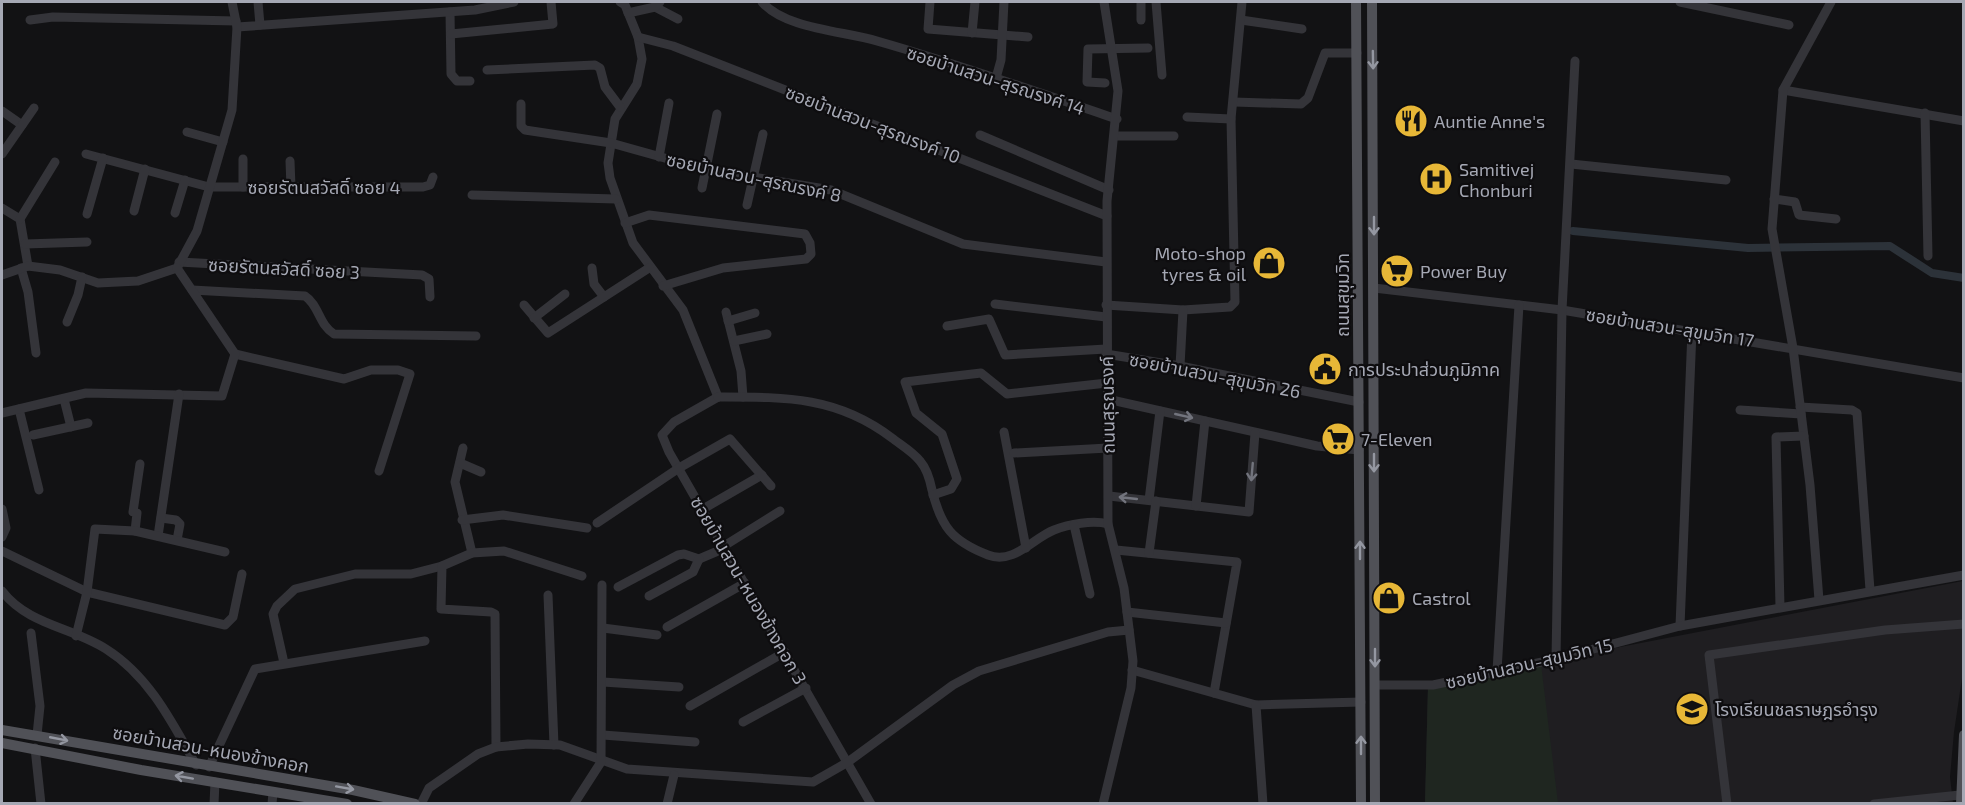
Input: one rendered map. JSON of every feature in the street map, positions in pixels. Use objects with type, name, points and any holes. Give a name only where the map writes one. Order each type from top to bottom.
[{"type":"main road","name":"ถนนสุขุมวิท","points":[[1356,2],[1361,804]]},
{"type":"main road","name":"ถนนสุขุมวิท","points":[[1372,2],[1375,804]]},
{"type":"main road","name":"ซอยบ้านสวน-หนองข้างคอก","points":[[2,730],[196,765],[287,778],[415,804]]},
{"type":"main road","points":[[1960,799],[1964,735]]},
{"type":"main road","name":"ซอยบ้านสวน-หนองข้างคอก","points":[[2,743],[347,804]]},
{"type":"main road","points":[[278,792],[287,778]]},
{"type":"street","points":[[2,275],[25,267],[60,270],[98,283],[138,281],[178,265],[197,231],[232,110],[237,24],[232,2]]},
{"type":"street","points":[[258,2],[260,26]]},
{"type":"street","points":[[30,20],[53,17],[260,26],[475,10],[513,2]]},
{"type":"street","points":[[451,34],[553,24],[551,2]]},
{"type":"street","points":[[621,2],[638,37],[642,59],[637,84],[620,107],[615,119],[608,163],[616,199],[633,243],[649,268],[683,309],[718,397],[828,403],[869,420],[921,461],[929,478],[938,516],[950,534],[990,556],[1003,557],[1026,548],[1054,530],[1098,521],[1108,524]]},
{"type":"street","name":"ซอยบ้านสวน-สุรณรงค์ 14","points":[[762,2],[773,12],[804,24],[876,40],[1117,119]]},
{"type":"street","points":[[930,2],[928,29],[1028,37]]},
{"type":"street","points":[[972,33],[975,2]]},
{"type":"street","points":[[996,78],[1001,60],[1004,2]]},
{"type":"street","name":"ถนนสุรณรงค์","points":[[1103,804],[1131,688],[1132,670],[1127,612],[1116,550],[1108,524],[1107,216],[1118,91],[1104,2]]},
{"type":"street","points":[[1140,2],[1141,20]]},
{"type":"street","points":[[1156,2],[1162,75]]},
{"type":"street","points":[[1106,305],[1183,310],[1230,307],[1235,302],[1231,119],[1242,2]]},
{"type":"street","points":[[1680,2],[1789,25]]},
{"type":"street","points":[[1819,600],[1801,410],[1793,348],[1774,241],[1774,199],[1783,90],[1831,2]]},
{"type":"street","points":[[628,14],[657,4],[678,20]]},
{"type":"street","points":[[450,12],[451,74],[457,81],[470,81]]},
{"type":"street","points":[[1241,20],[1302,30]]},
{"type":"street","name":"ซอยบ้านสวน-สุรณรงค์ 10","points":[[638,37],[684,50],[1107,216]]},
{"type":"street","points":[[1105,83],[1087,82],[1088,49],[1148,48]]},
{"type":"street","points":[[1234,102],[1301,104],[1308,98],[1325,53],[1357,53]]},
{"type":"street","points":[[1556,660],[1562,310],[1575,62]]},
{"type":"street","points":[[487,70],[595,65],[600,68],[606,87],[620,107]]},
{"type":"street","points":[[1783,90],[1964,121]]},
{"type":"street","points":[[659,157],[669,103]]},
{"type":"street","name":"ซอยบ้านสวน-สุรณรงค์ 8","points":[[521,104],[521,126],[525,130],[611,143],[704,169],[831,190],[963,244],[1106,262]]},
{"type":"street","points":[[2,154],[34,108]]},
{"type":"street","points":[[2,111],[22,125]]},
{"type":"street","points":[[1925,113],[1928,255]]},
{"type":"street","points":[[702,188],[704,169],[717,114]]},
{"type":"street","points":[[1187,117],[1231,119]]},
{"type":"street","points":[[187,132],[223,142]]},
{"type":"street","points":[[747,205],[763,134]]},
{"type":"street","points":[[980,135],[1109,190]]},
{"type":"street","points":[[1115,136],[1174,136]]},
{"type":"street","name":"ซอยรัตนสวัสดิ์ ซอย 4","points":[[86,154],[209,187],[423,187],[430,185],[433,177]]},
{"type":"street","points":[[87,214],[103,158]]},
{"type":"street","points":[[243,159],[243,187]]},
{"type":"street","points":[[290,161],[291,187]]},
{"type":"street","points":[[36,353],[25,267],[25,244],[20,219],[55,162]]},
{"type":"street","points":[[1571,164],[1726,180]]},
{"type":"street","points":[[134,212],[144,169]]},
{"type":"street","points":[[175,213],[185,180]]},
{"type":"street","points":[[472,195],[616,199]]},
{"type":"street","points":[[1774,199],[1795,202],[1799,214],[1836,219]]},
{"type":"street","points":[[2,208],[20,219]]},
{"type":"street","points":[[625,223],[649,215],[805,234],[810,243],[811,254],[806,259],[723,268],[663,286]]},
{"type":"street","points":[[25,244],[87,242]]},
{"type":"street","points":[[178,265],[235,354],[344,379],[371,370],[398,370],[410,374],[379,471]]},
{"type":"street","name":"ซอยรัตนสวัสดิ์ ซอย 3","points":[[178,265],[426,275],[429,279],[430,297]]},
{"type":"street","points":[[592,268],[594,284],[604,297]]},
{"type":"street","points":[[524,305],[548,333],[649,268]]},
{"type":"street","points":[[67,322],[78,295],[82,277]]},
{"type":"street","name":"ซอยบ้านสวน-สุขุมวิท 17","points":[[1374,288],[1562,310],[1964,378]]},
{"type":"street","points":[[192,290],[305,296],[310,300],[327,329],[334,334],[476,336]]},
{"type":"street","points":[[534,318],[565,294]]},
{"type":"street","points":[[995,303],[1106,317]]},
{"type":"street","points":[[1497,671],[1519,305]]},
{"type":"street","points":[[1180,366],[1183,310]]},
{"type":"street","points":[[743,397],[741,371],[727,316],[754,313]]},
{"type":"street","name":"ซอยบ้านสวน-สุขุมวิท 26","points":[[947,326],[990,320],[1005,355],[1106,351],[1359,402]]},
{"type":"street","points":[[1680,626],[1692,331]]},
{"type":"street","points":[[734,341],[767,334]]},
{"type":"street","points":[[2,413],[86,393],[222,396],[235,354]]},
{"type":"street","points":[[933,495],[951,489],[957,479],[942,434],[913,408],[905,382],[981,372],[1007,394],[1107,383]]},
{"type":"street","points":[[158,536],[179,394]]},
{"type":"street","name":"ซอยบ้านสวน-หนองข้างคอก 3","points":[[718,397],[675,422],[662,435],[871,804]]},
{"type":"street","points":[[64,399],[70,427]]},
{"type":"street","points":[[1107,399],[1317,446],[1359,450]]},
{"type":"street","points":[[19,409],[39,490]]},
{"type":"street","points":[[1740,410],[1852,410],[1857,413],[1870,591]]},
{"type":"street","points":[[1149,553],[1161,411]]},
{"type":"street","points":[[1196,506],[1206,421]]},
{"type":"street","points":[[33,435],[88,423]]},
{"type":"street","points":[[1004,432],[1026,548]]},
{"type":"street","points":[[1109,496],[1249,512],[1255,433]]},
{"type":"street","points":[[1780,608],[1776,436],[1804,436]]},
{"type":"street","points":[[597,523],[679,468],[730,439],[771,486]]},
{"type":"street","points":[[463,448],[455,482],[462,520],[472,553]]},
{"type":"street","points":[[1014,453],[1108,448]]},
{"type":"street","points":[[460,463],[481,472]]},
{"type":"street","points":[[135,531],[137,513],[133,512],[140,464]]},
{"type":"street","points":[[703,509],[762,475]]},
{"type":"street","points":[[2,509],[6,528],[2,537]]},
{"type":"street","points":[[649,596],[693,572],[699,559],[724,547],[780,511]]},
{"type":"street","points":[[462,520],[502,515],[587,528]]},
{"type":"street","points":[[161,518],[176,520],[180,524],[177,540]]},
{"type":"street","points":[[1074,525],[1090,594]]},
{"type":"street","points":[[76,636],[87,592],[95,529],[135,531],[225,552]]},
{"type":"street","points":[[1116,550],[1237,562],[1214,693]]},
{"type":"street","points":[[2,551],[87,592],[225,625],[233,617],[242,574]]},
{"type":"street","points":[[284,663],[273,614],[280,602],[295,589],[355,574],[411,574],[442,566],[472,553],[504,551],[582,576]]},
{"type":"street","points":[[618,587],[678,555],[684,554],[699,559]]},
{"type":"street","points":[[442,566],[441,609],[495,614],[496,747]]},
{"type":"street","name":"ซอยบ้านสวน-สุขุมวิท 15","points":[[1375,686],[1433,685],[1556,660],[1680,626],[1964,575]]},
{"type":"street","points":[[667,627],[745,583]]},
{"type":"street","points":[[574,804],[601,762],[603,735],[602,585]]},
{"type":"street","points":[[2,592],[2,605]]},
{"type":"street","points":[[2,592],[36,619],[105,648],[141,680],[162,702],[196,765]]},
{"type":"street","points":[[548,595],[554,744]]},
{"type":"street","points":[[1127,612],[1226,623]]},
{"type":"street","points":[[1727,804],[1709,655],[1885,630],[1964,624]]},
{"type":"street","points":[[603,628],[657,635]]},
{"type":"street","points":[[421,804],[429,788],[470,759],[496,747],[554,744],[627,770],[674,775],[813,782],[848,762],[952,685],[979,671],[1108,633],[1129,630]]},
{"type":"street","points":[[31,633],[40,706],[37,735]]},
{"type":"street","points":[[209,767],[253,671],[260,667],[425,641]]},
{"type":"street","points":[[690,706],[785,652]]},
{"type":"street","points":[[1132,670],[1256,705],[1361,702]]},
{"type":"street","points":[[603,682],[679,687]]},
{"type":"street","points":[[743,722],[806,688]]},
{"type":"street","points":[[1256,705],[1263,804]]},
{"type":"street","points":[[603,735],[695,742]]},
{"type":"street","points":[[35,748],[41,804]]},
{"type":"street","points":[[667,804],[674,775]]},
{"type":"street","points":[[214,804],[215,782]]},
{"type":"street","points":[[272,804],[278,792]]},
{"type":"street","points":[[1874,804],[1960,799]]},
{"type":"shaded area","name":"โรงเรียนชลราษฎรอำรุง","points":[[1963,581],[1964,665],[1950,777],[1953,803],[1425,804],[1428,684]]},
{"type":"shaded area","points":[[1541,664],[1558,803],[1425,804],[1428,686]]},
{"type":"waterway","points":[[1573,231],[1748,248],[1890,246],[1932,273],[1964,278]]},
{"type":"place","name":"Auntie Anne's","points":[[1411,121]]},
{"type":"place","name":"Samitivej Chonburi","points":[[1436,179]]},
{"type":"place","name":"Moto-shop tyres & oil","points":[[1269,263]]},
{"type":"place","name":"Power Buy","points":[[1397,271]]},
{"type":"place","name":"การประปาส่วนภูมิภาค","points":[[1325,369]]},
{"type":"place","name":"7-Eleven","points":[[1338,439]]},
{"type":"place","name":"Castrol","points":[[1389,598]]},
{"type":"place","name":"โรงเรียนชลราษฎรอำรุง","points":[[1692,709]]}]
